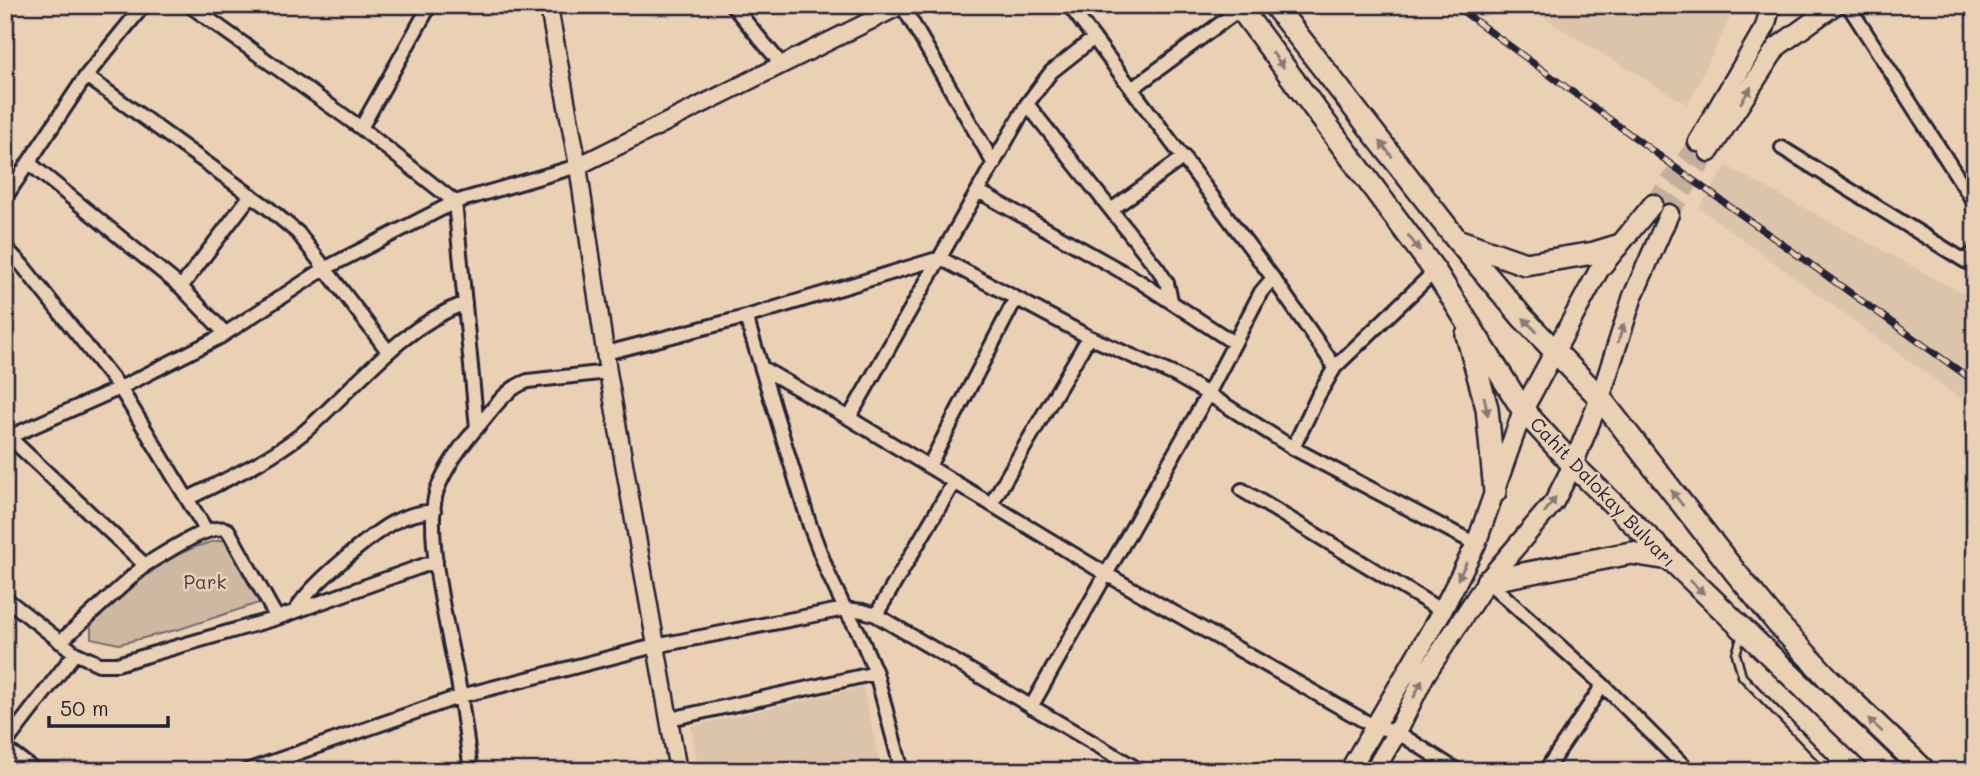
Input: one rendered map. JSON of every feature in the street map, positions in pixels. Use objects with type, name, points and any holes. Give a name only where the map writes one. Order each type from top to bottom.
[{"type":"main road","points":[[1274,5],[1457,240],[1523,318],[1600,398],[1778,624],[1874,724],[1925,771]]},
{"type":"main road","points":[[1771,5],[1765,27],[1704,147],[1777,47],[1835,5]]},
{"type":"main road","name":"Cahit Dalokay Bulvarı","points":[[1239,7],[1435,271],[1523,410],[1573,465],[1889,771]]},
{"type":"main road","points":[[1349,771],[1442,611],[1476,544],[1523,410],[1599,271],[1653,204]]},
{"type":"main road","points":[[1374,771],[1425,675],[1487,581],[1554,502],[1573,465],[1600,398],[1633,296],[1669,214]]},
{"type":"main road","points":[[1457,240],[1525,264],[1594,253],[1617,246]]},
{"type":"main road","points":[[1462,316],[1487,408],[1495,492]]},
{"type":"main road","points":[[1487,581],[1631,553],[1669,559]]},
{"type":"street","points":[[5,198],[86,76],[144,5]]},
{"type":"street","points":[[189,5],[361,128],[455,202],[477,428]]},
{"type":"street","points":[[361,128],[430,5]]},
{"type":"street","points":[[732,5],[782,65]]},
{"type":"street","points":[[145,565],[7,438],[120,388],[225,333],[324,269],[455,202],[578,166],[782,65],[879,10],[902,5],[994,164]]},
{"type":"street","points":[[1069,5],[1273,278],[1335,367]]},
{"type":"street","points":[[1848,5],[1975,204]]},
{"type":"street","points":[[1133,88],[1239,7]]},
{"type":"street","points":[[549,10],[578,166],[608,372],[678,771]]},
{"type":"street","points":[[849,418],[1027,104],[1051,72],[1094,38]]},
{"type":"street","points":[[86,76],[251,195],[298,233],[388,352]]},
{"type":"street","points":[[1027,104],[1163,276],[1170,290],[1171,300]]},
{"type":"street","points":[[1782,148],[1965,261],[1975,251]]},
{"type":"street","points":[[1111,210],[1184,157]]},
{"type":"street","points":[[29,163],[181,288],[225,333]]},
{"type":"street","points":[[978,191],[1171,300],[1234,343]]},
{"type":"street","points":[[181,288],[251,195]]},
{"type":"street","points":[[5,247],[120,388],[206,530]]},
{"type":"street","points":[[606,353],[746,317],[940,258],[1089,337],[1175,375],[1293,448],[1476,544]]},
{"type":"street","points":[[1293,448],[1335,367],[1435,271]]},
{"type":"street","points":[[1031,707],[1208,394],[1261,292],[1273,278]]},
{"type":"street","points":[[929,466],[1016,298]]},
{"type":"street","points":[[187,499],[261,462],[290,443],[388,352],[427,322],[465,303]]},
{"type":"street","points":[[746,317],[810,526],[876,673],[902,771]]},
{"type":"street","points":[[991,504],[1089,337]]},
{"type":"street","points":[[762,368],[1106,574],[1375,727],[1397,732],[1458,771]]},
{"type":"street","points":[[471,771],[461,696],[436,561],[434,511],[437,491],[446,471],[477,428],[517,385],[528,381],[608,372]]},
{"type":"street","points":[[876,615],[954,482]]},
{"type":"street","points":[[1242,490],[1442,611]]},
{"type":"street","points":[[296,611],[307,593],[380,531],[402,518],[434,511]]},
{"type":"street","points":[[60,642],[145,565],[206,530],[223,527],[228,530],[277,618]]},
{"type":"street","points":[[5,598],[90,662],[117,664],[277,618],[436,561]]},
{"type":"street","points":[[1487,581],[1603,685],[1689,771]]},
{"type":"street","points":[[253,770],[461,696],[655,646],[845,609],[876,615],[1141,771]]},
{"type":"street","points":[[36,771],[5,746],[75,653]]},
{"type":"street","points":[[670,719],[876,673]]},
{"type":"street","points":[[1545,771],[1603,685]]},
{"type":"lane","points":[[1744,631],[1736,654],[1742,676],[1834,771]]},
{"type":"shaded area","points":[[1522,5],[1736,5],[1688,105]]},
{"type":"shaded area","points":[[1727,166],[1975,300],[1975,409],[1699,208]]},
{"type":"shaded area","points":[[863,687],[881,771],[699,771],[691,726]]},
{"type":"green space","name":"Park","points":[[228,539],[262,602],[180,629],[119,644],[91,638],[91,622],[154,570],[188,550]]},
{"type":"tunnel","points":[[1653,204],[1698,142]]},
{"type":"tunnel","points":[[1669,214],[1709,152]]},
{"type":"railway","points":[[1454,5],[1975,382]]}]
